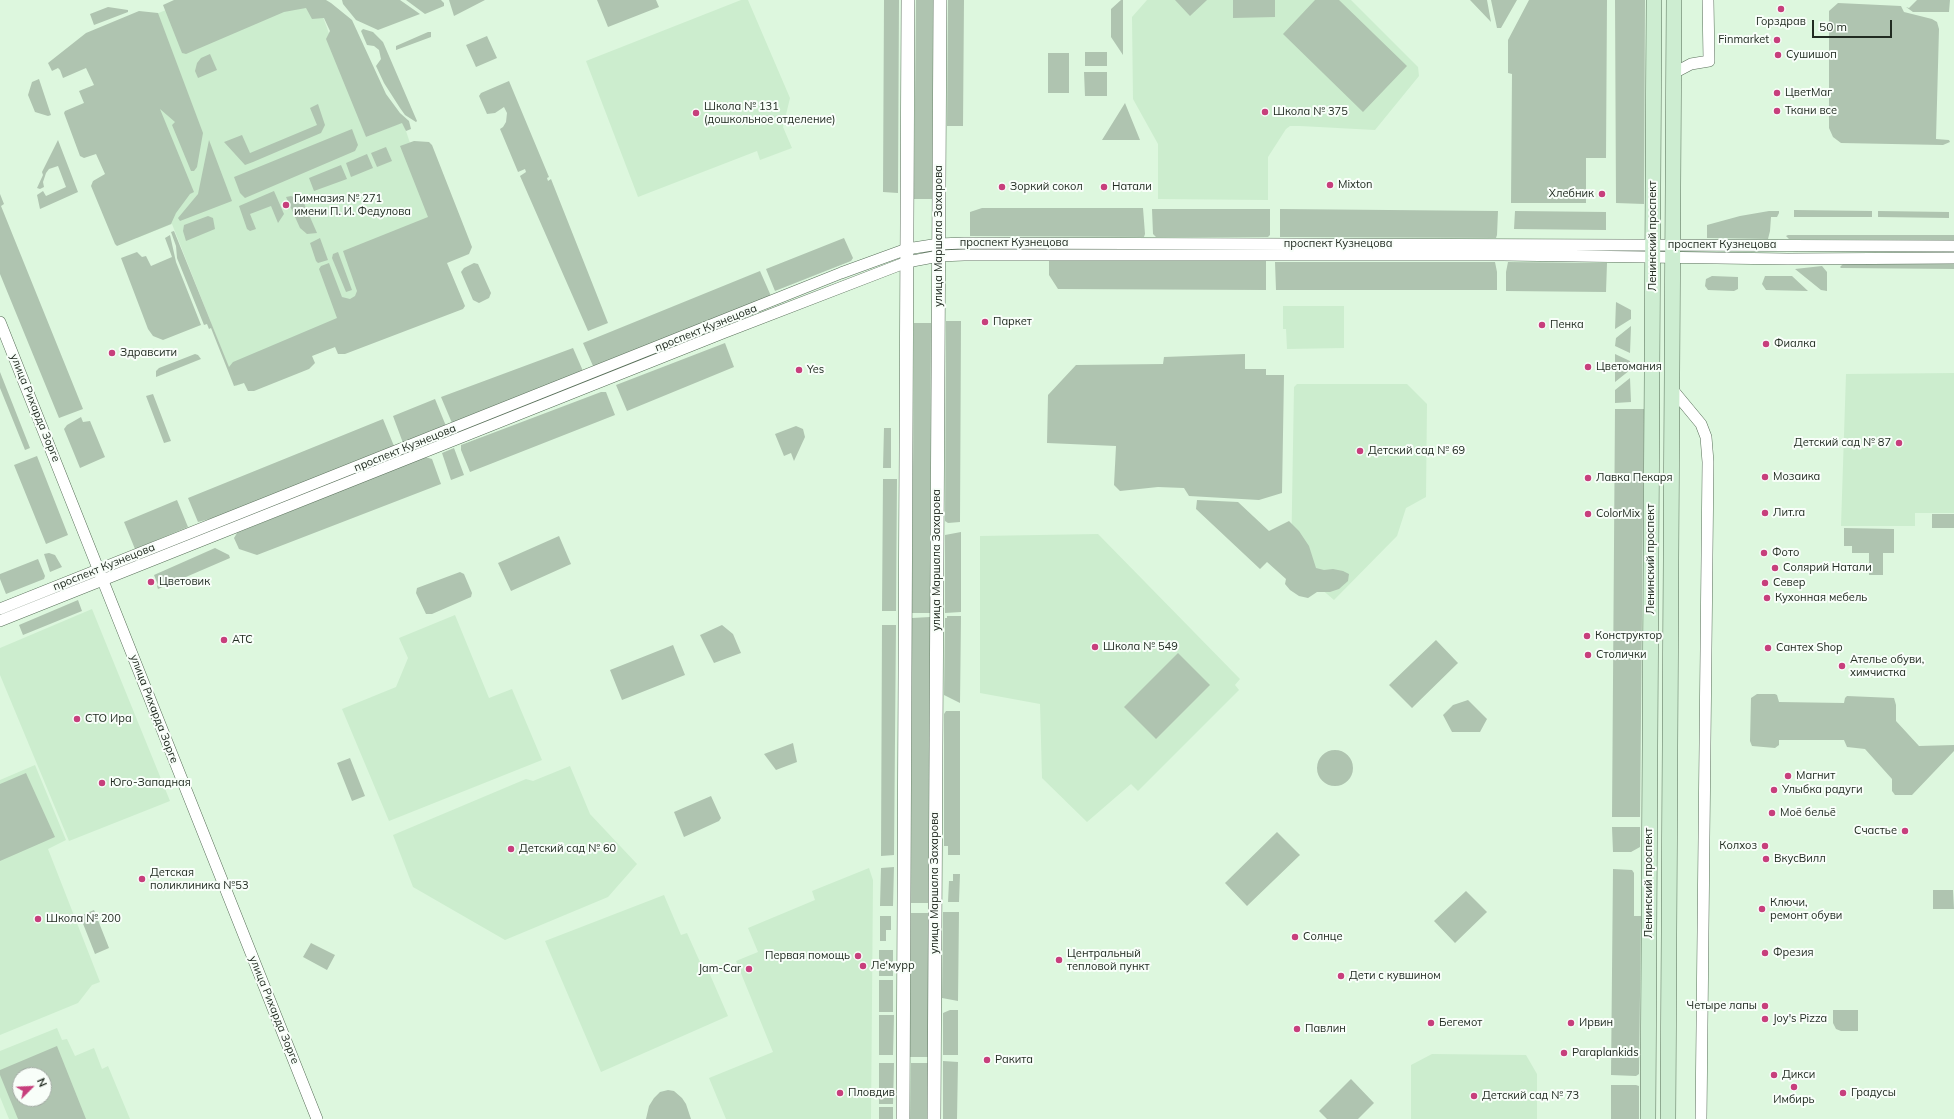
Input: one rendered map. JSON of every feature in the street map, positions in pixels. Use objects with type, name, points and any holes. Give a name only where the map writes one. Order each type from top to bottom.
[{"type":"main road","name":"Ленинский проспект","points":[[1648,1119],[1654,0]]},
{"type":"main road","name":"Ленинский проспект","points":[[1668,1119],[1674,0]]},
{"type":"street","points":[[903,1119],[908,0]]},
{"type":"street","name":"улица Маршала Захарова","points":[[934,1119],[940,0]]},
{"type":"street","points":[[1674,73],[1691,64],[1709,61],[1708,0]]},
{"type":"street","name":"проспект Кузнецова","points":[[0,609],[841,274],[907,256],[939,250],[1673,251],[1954,246]]},
{"type":"street","name":"проспект Кузнецова","points":[[1673,251],[1954,258]]},
{"type":"street","name":"проспект Кузнецова","points":[[0,621],[722,333],[907,256]]},
{"type":"street","name":"улица Рихарда Зорге","points":[[0,322],[317,1119]]},
{"type":"street","points":[[1672,389],[1701,424],[1706,437],[1708,462],[1701,1119]]},
{"type":"shaded area","points":[[174,0],[326,0],[352,20],[386,94],[400,113],[409,121],[411,129],[406,131],[402,123],[366,137],[326,39],[330,31],[324,18],[312,19],[306,8],[284,12],[186,54],[182,53],[163,5]]},
{"type":"shaded area","name":"Гимназия № 271 имени П. И. Федулова","points":[[191,0],[317,0],[366,137],[403,122],[444,258],[461,297],[236,386],[172,224],[137,238],[82,104],[102,96],[81,44]]},
{"type":"shaded area","points":[[342,0],[400,0],[420,14],[378,30],[356,20],[343,4]]},
{"type":"shaded area","points":[[406,0],[441,0],[444,3],[444,6],[425,14]]},
{"type":"shaded area","points":[[449,0],[485,0],[454,16]]},
{"type":"shaded area","points":[[597,0],[656,0],[659,7],[608,27]]},
{"type":"shaded area","name":"Школа № 131 (дошкольное отделение)","points":[[741,0],[748,0],[790,98],[783,127],[792,148],[760,160],[757,151],[638,197],[586,61]]},
{"type":"shaded area","points":[[884,0],[899,0],[898,193],[883,192]]},
{"type":"shaded area","points":[[916,0],[933,0],[932,199],[914,199]]},
{"type":"shaded area","points":[[948,0],[964,0],[963,126],[947,126]]},
{"type":"shaded area","points":[[1123,0],[1123,55],[1111,37],[1111,9]]},
{"type":"shaded area","name":"Школа № 375","points":[[1147,0],[1351,0],[1418,67],[1419,76],[1375,130],[1300,126],[1290,126],[1286,129],[1268,157],[1268,200],[1158,199],[1158,144],[1133,99],[1132,17]]},
{"type":"shaded area","points":[[1175,0],[1207,0],[1190,16]]},
{"type":"shaded area","points":[[1233,0],[1275,0],[1275,17],[1233,18]]},
{"type":"shaded area","points":[[1315,0],[1339,0],[1407,66],[1363,112],[1283,34]]},
{"type":"shaded area","points":[[1470,0],[1487,0],[1491,22]]},
{"type":"shaded area","points":[[1491,0],[1517,0],[1501,28],[1497,28]]},
{"type":"shaded area","points":[[1529,0],[1607,0],[1606,158],[1586,158],[1586,203],[1511,203],[1512,74],[1508,73],[1508,40]]},
{"type":"shaded area","points":[[1615,0],[1645,0],[1644,204],[1616,203]]},
{"type":"shaded area","points":[[1917,0],[1950,0],[1949,12],[1913,12],[1906,7],[1909,8]]},
{"type":"shaded area","points":[[1838,3],[1901,6],[1904,12],[1932,19],[1937,22],[1939,29],[1936,139],[1949,140],[1950,142],[1943,145],[1841,143],[1833,137],[1829,128],[1829,11]]},
{"type":"shaded area","points":[[108,7],[128,10],[128,12],[94,25],[90,14]]},
{"type":"shaded area","points":[[139,11],[158,13],[203,133],[197,167],[194,171],[191,171],[172,125],[175,122],[160,109],[194,192],[190,194],[176,213],[171,224],[117,246],[91,186],[93,181],[105,174],[96,154],[84,158],[80,156],[64,113],[65,111],[84,103],[79,91],[94,85],[86,68],[63,78],[58,68],[52,71],[48,63],[86,33]]},
{"type":"shaded area","points":[[363,29],[373,32],[383,42],[417,121],[416,122],[405,115],[384,83],[376,66],[381,59],[379,50],[374,46],[367,45],[361,31]]},
{"type":"shaded area","points":[[431,32],[431,37],[396,50],[396,46]]},
{"type":"shaded area","points":[[487,36],[497,58],[476,67],[466,45]]},
{"type":"shaded area","points":[[1085,52],[1107,52],[1107,66],[1085,66]]},
{"type":"shaded area","points":[[1048,53],[1069,53],[1069,93],[1048,93]]},
{"type":"shaded area","points":[[210,54],[217,70],[198,78],[195,71],[197,63],[201,58]]},
{"type":"shaded area","points":[[1084,72],[1107,72],[1107,96],[1085,96]]},
{"type":"shaded area","points":[[39,79],[51,115],[48,116],[35,112],[28,95],[32,82]]},
{"type":"shaded area","points":[[509,81],[549,177],[547,178],[548,181],[551,179],[608,323],[588,331],[520,176],[526,172],[525,169],[518,172],[500,129],[506,122],[507,113],[504,107],[495,113],[487,114],[479,96],[481,93]]},
{"type":"shaded area","points":[[1125,103],[1140,140],[1102,140]]},
{"type":"shaded area","points":[[318,104],[325,125],[321,133],[253,162],[245,165],[224,142],[242,135],[250,153],[317,125],[310,108]]},
{"type":"shaded area","points":[[352,129],[358,145],[355,151],[245,198],[240,193],[234,177]]},
{"type":"shaded area","points":[[58,140],[78,192],[40,209],[37,195],[43,191],[46,196],[66,187],[58,166],[49,169],[43,182],[44,187],[40,189],[37,188],[43,175],[42,172]]},
{"type":"shaded area","points":[[209,140],[232,201],[180,221],[178,218],[198,194]]},
{"type":"shaded area","points":[[414,141],[429,142],[432,145],[472,247],[469,254],[447,263],[465,306],[463,309],[345,354],[338,354],[335,347],[312,356],[315,363],[309,369],[254,391],[248,391],[244,383],[234,386],[211,328],[209,329],[207,324],[204,325],[177,258],[176,246],[171,232],[174,231],[229,367],[233,362],[337,318],[319,269],[321,266],[329,263],[342,297],[350,299],[355,296],[357,291],[343,251],[428,217],[400,146]]},
{"type":"shaded area","points":[[386,147],[392,161],[377,167],[371,153]]},
{"type":"shaded area","points":[[367,154],[373,168],[351,177],[346,163]]},
{"type":"shaded area","points":[[341,165],[347,179],[314,191],[309,178]]},
{"type":"shaded area","points":[[274,191],[284,214],[278,223],[271,206],[250,214],[256,229],[250,231],[247,229],[239,206]]},
{"type":"shaded area","points":[[0,194],[4,204],[1,206],[83,409],[59,418],[0,274]]},
{"type":"shaded area","points":[[291,196],[303,201],[317,233],[307,234],[300,228],[286,197]]},
{"type":"shaded area","points":[[982,208],[1143,208],[1145,234],[1144,237],[970,236],[970,212]]},
{"type":"shaded area","points":[[1152,209],[1270,209],[1270,235],[1268,237],[1156,237],[1153,234]]},
{"type":"shaded area","points":[[1280,209],[1498,211],[1497,235],[1496,238],[1280,237]]},
{"type":"shaded area","points":[[1794,210],[1872,211],[1872,217],[1794,217]]},
{"type":"shaded area","points":[[1515,211],[1606,212],[1606,230],[1514,229]]},
{"type":"shaded area","points":[[1769,211],[1779,211],[1779,213],[1777,217],[1771,217],[1768,239],[1707,238],[1707,225],[1740,216]]},
{"type":"shaded area","points":[[1878,211],[1949,212],[1949,218],[1878,217]]},
{"type":"shaded area","points":[[208,216],[213,218],[215,229],[186,241],[183,231],[184,225]]},
{"type":"shaded area","points":[[170,235],[176,262],[201,325],[163,340],[153,336],[148,329],[121,258],[137,252],[142,257],[146,256],[151,266],[172,257],[165,238]]},
{"type":"shaded area","points":[[1954,235],[1954,240],[1789,239],[1786,236]]},
{"type":"shaded area","points":[[320,238],[328,260],[318,263],[310,243]]},
{"type":"shaded area","points":[[844,238],[853,258],[851,261],[775,291],[766,269]]},
{"type":"shaded area","points":[[338,252],[352,290],[346,292],[332,258],[333,254]]},
{"type":"shaded area","points":[[1049,261],[1266,261],[1266,290],[1058,289],[1049,275]]},
{"type":"shaded area","points":[[1275,262],[1495,262],[1497,272],[1497,290],[1276,290]]},
{"type":"shaded area","points":[[1508,262],[1607,263],[1606,292],[1506,291],[1506,272]]},
{"type":"shaded area","points":[[474,263],[478,264],[491,293],[489,298],[479,303],[473,300],[461,272],[464,268]]},
{"type":"shaded area","points":[[1843,264],[1954,264],[1954,269],[1841,268],[1840,267]]},
{"type":"shaded area","points":[[1822,266],[1827,272],[1827,291],[1821,290],[1795,269]]},
{"type":"shaded area","points":[[760,271],[771,296],[593,366],[583,343]]},
{"type":"shaded area","points":[[1712,276],[1738,277],[1738,289],[1734,291],[1708,290],[1705,286],[1706,279]]},
{"type":"shaded area","points":[[1765,276],[1792,276],[1808,291],[1766,290],[1762,284]]},
{"type":"shaded area","points":[[1616,302],[1631,310],[1631,319],[1615,329]]},
{"type":"shaded area","points":[[1283,306],[1344,306],[1344,348],[1287,349],[1286,329],[1283,329]]},
{"type":"shaded area","points":[[946,321],[961,321],[960,522],[948,523],[945,521]]},
{"type":"shaded area","points":[[914,323],[931,323],[930,613],[912,613]]},
{"type":"shaded area","points":[[1631,326],[1630,353],[1615,346],[1616,338]]},
{"type":"shaded area","points":[[725,343],[734,367],[627,411],[616,385]]},
{"type":"shaded area","points":[[573,348],[583,371],[452,423],[441,397]]},
{"type":"shaded area","points":[[195,354],[201,359],[156,377],[156,371],[159,368]]},
{"type":"shaded area","points":[[1245,354],[1245,369],[1266,369],[1266,375],[1284,375],[1282,493],[1259,500],[1189,496],[1184,488],[1158,487],[1120,491],[1114,485],[1116,446],[1047,443],[1048,395],[1076,365],[1163,364],[1164,357]]},
{"type":"shaded area","points":[[1615,354],[1630,361],[1630,370],[1615,382]]},
{"type":"shaded area","points":[[0,372],[30,448],[25,450],[0,388]]},
{"type":"shaded area","name":"Детский сад № 87","points":[[1954,373],[1954,513],[1915,513],[1915,526],[1841,526],[1846,374]]},
{"type":"shaded area","points":[[1630,378],[1631,402],[1615,403],[1615,390]]},
{"type":"shaded area","name":"Детский сад № 69","points":[[1297,384],[1407,384],[1427,404],[1426,497],[1406,508],[1397,536],[1334,600],[1291,563],[1294,387]]},
{"type":"shaded area","points":[[601,392],[606,392],[615,415],[470,472],[461,450],[461,445]]},
{"type":"shaded area","points":[[153,394],[171,441],[164,443],[146,396]]},
{"type":"shaded area","points":[[435,399],[446,426],[403,443],[393,416]]},
{"type":"shaded area","points":[[1615,409],[1644,409],[1640,817],[1612,817]]},
{"type":"shaded area","points":[[81,417],[83,422],[90,421],[105,457],[80,468],[64,429],[67,425]]},
{"type":"shaded area","points":[[383,419],[394,446],[217,517],[198,522],[188,498]]},
{"type":"shaded area","points":[[796,426],[803,429],[805,437],[794,461],[791,453],[784,456],[775,434]]},
{"type":"shaded area","points":[[884,428],[891,428],[891,468],[883,468]]},
{"type":"shaded area","points":[[454,448],[464,475],[451,480],[442,453]]},
{"type":"shaded area","points":[[37,456],[68,535],[46,544],[14,465]]},
{"type":"shaded area","points":[[425,457],[432,459],[441,484],[257,555],[239,549],[234,538],[237,533]]},
{"type":"shaded area","points":[[883,479],[897,479],[896,611],[882,611]]},
{"type":"shaded area","points":[[177,500],[188,527],[135,549],[124,522]]},
{"type":"shaded area","points":[[1197,500],[1238,502],[1269,531],[1289,521],[1299,531],[1309,546],[1316,568],[1343,571],[1349,574],[1348,581],[1339,589],[1330,592],[1317,592],[1308,598],[1299,596],[1290,590],[1285,584],[1286,579],[1267,562],[1260,569],[1196,509]]},
{"type":"shaded area","points":[[1932,514],[1954,514],[1954,528],[1932,528]]},
{"type":"shaded area","points":[[1844,528],[1894,529],[1894,553],[1883,553],[1883,575],[1869,575],[1869,553],[1852,553],[1852,546],[1844,546]]},
{"type":"shaded area","points":[[961,532],[961,612],[945,613],[945,535]]},
{"type":"shaded area","name":"Школа № 549","points":[[1098,534],[1240,679],[1235,685],[1239,690],[1138,791],[1131,784],[1087,822],[1042,778],[1040,704],[980,693],[980,536]]},
{"type":"shaded area","points":[[559,536],[571,564],[511,591],[498,563]]},
{"type":"shaded area","points":[[215,548],[229,555],[230,558],[158,589],[154,575]]},
{"type":"shaded area","points":[[49,553],[55,555],[62,567],[50,572],[44,554]]},
{"type":"shaded area","points":[[38,559],[45,576],[44,579],[6,594],[0,579],[0,574]]},
{"type":"shaded area","points":[[460,572],[464,574],[472,593],[471,597],[432,614],[426,614],[416,593],[417,588]]},
{"type":"shaded area","points":[[78,600],[82,611],[23,635],[19,625]]},
{"type":"shaded area","points":[[92,609],[170,801],[69,841],[0,675],[0,648]]},
{"type":"shaded area","points":[[455,615],[489,698],[512,689],[542,760],[389,821],[342,709],[396,687],[408,658],[399,638]]},
{"type":"shaded area","points":[[947,616],[961,616],[960,703],[944,695],[945,618],[947,618]]},
{"type":"shaded area","points":[[930,617],[928,903],[911,903],[912,618]]},
{"type":"shaded area","points":[[722,625],[733,634],[741,653],[714,663],[700,635]]},
{"type":"shaded area","points":[[882,625],[896,625],[894,855],[881,856]]},
{"type":"shaded area","points":[[1436,640],[1458,663],[1412,708],[1389,685]]},
{"type":"shaded area","points":[[673,645],[685,675],[622,700],[610,670]]},
{"type":"shaded area","points":[[1178,653],[1210,685],[1156,739],[1124,707]]},
{"type":"shaded area","points":[[1757,694],[1777,695],[1779,702],[1844,703],[1847,696],[1894,698],[1896,705],[1896,721],[1919,746],[1954,745],[1954,751],[1912,795],[1895,795],[1892,791],[1892,779],[1865,749],[1847,747],[1844,740],[1779,740],[1779,745],[1775,748],[1752,746],[1750,741],[1751,698]]},
{"type":"shaded area","points":[[1468,700],[1487,719],[1480,732],[1452,732],[1443,715],[1453,705]]},
{"type":"shaded area","points":[[946,711],[960,711],[960,855],[948,855],[948,846],[944,846],[944,714]]},
{"type":"shaded area","points":[[793,743],[797,762],[776,770],[764,754]]},
{"type":"shaded area","points":[[1339,750],[1348,755],[1352,761],[1352,775],[1348,781],[1339,786],[1331,786],[1322,781],[1318,775],[1317,764],[1322,755],[1328,751]]},
{"type":"shaded area","points":[[350,758],[365,796],[352,801],[337,763]]},
{"type":"shaded area","name":"Школа № 200","points":[[35,765],[66,840],[48,849],[100,982],[92,985],[78,1003],[0,1035],[0,780]]},
{"type":"shaded area","name":"Детский сад № 60","points":[[570,766],[590,814],[637,864],[608,897],[505,940],[413,887],[393,835],[526,779],[533,781]]},
{"type":"shaded area","points":[[26,773],[55,837],[0,861],[0,784]]},
{"type":"shaded area","points":[[711,796],[721,818],[719,821],[684,837],[674,812]]},
{"type":"shaded area","points":[[1612,827],[1640,827],[1640,847],[1631,852],[1613,852]]},
{"type":"shaded area","points":[[1277,832],[1300,855],[1247,906],[1225,883]]},
{"type":"shaded area","points":[[894,867],[893,906],[880,906],[881,868]]},
{"type":"shaded area","points":[[869,868],[873,880],[871,1119],[726,1119],[709,1078],[773,1052],[736,961],[758,952],[748,928],[815,900],[812,891]]},
{"type":"shaded area","points":[[1613,869],[1632,870],[1634,873],[1634,916],[1641,916],[1639,1074],[1636,1076],[1611,1075]]},
{"type":"shaded area","points":[[953,874],[960,874],[959,902],[948,902],[949,881],[953,881]]},
{"type":"shaded area","points":[[1933,890],[1953,890],[1954,909],[1933,909]]},
{"type":"shaded area","points":[[1466,891],[1487,912],[1455,943],[1434,921]]},
{"type":"shaded area","points":[[664,895],[681,935],[687,933],[704,971],[708,970],[728,1016],[601,1072],[545,941]]},
{"type":"shaded area","points":[[94,910],[109,948],[95,954],[80,916]]},
{"type":"shaded area","points":[[943,912],[959,912],[958,1001],[942,998]]},
{"type":"shaded area","points":[[911,913],[928,913],[928,1057],[910,1057]]},
{"type":"shaded area","points":[[880,916],[891,916],[891,930],[886,930],[886,941],[880,941]]},
{"type":"shaded area","points":[[311,943],[335,955],[327,970],[303,957]]},
{"type":"shaded area","points":[[879,950],[893,950],[893,976],[879,976]]},
{"type":"shaded area","points":[[879,980],[893,980],[893,1012],[879,1012]]},
{"type":"shaded area","points":[[950,1010],[958,1010],[958,1055],[943,1055],[943,1013]]},
{"type":"shaded area","points":[[1833,1010],[1858,1010],[1858,1031],[1841,1031],[1836,1029],[1833,1023]]},
{"type":"shaded area","points":[[879,1015],[894,1015],[893,1055],[879,1055]]},
{"type":"shaded area","points":[[57,1028],[62,1040],[67,1039],[75,1056],[94,1048],[102,1069],[108,1066],[130,1119],[9,1119],[0,1097],[0,1051]]},
{"type":"shaded area","points":[[57,1046],[86,1119],[18,1119],[13,1107],[52,1107],[52,1067],[12,1067],[12,1104],[0,1075],[0,1070]]},
{"type":"shaded area","name":"Детский сад № 73","points":[[1432,1054],[1526,1055],[1537,1074],[1537,1119],[1411,1119],[1411,1065]]},
{"type":"shaded area","points":[[943,1061],[958,1062],[957,1119],[943,1119]]},
{"type":"shaded area","points":[[879,1063],[894,1063],[893,1104],[879,1104]]},
{"type":"shaded area","points":[[911,1063],[928,1063],[927,1119],[910,1119]]},
{"type":"shaded area","points":[[1351,1079],[1374,1103],[1358,1119],[1327,1119],[1319,1111]]},
{"type":"shaded area","points":[[1611,1085],[1639,1086],[1639,1119],[1611,1119]]},
{"type":"shaded area","points":[[668,1090],[674,1091],[682,1098],[686,1104],[691,1119],[646,1119],[649,1106],[654,1098],[660,1092]]},
{"type":"shaded area","points":[[879,1107],[893,1107],[893,1119],[879,1119]]},
{"type":"place","name":"Горздрав","points":[[1781,9]]},
{"type":"place","name":"Finmarket","points":[[1777,40]]},
{"type":"place","name":"Сушишоп","points":[[1778,55]]},
{"type":"place","name":"ЦветМаг","points":[[1777,93]]},
{"type":"place","name":"Ткани все","points":[[1777,111]]},
{"type":"place","name":"Школа № 375","points":[[1265,112]]},
{"type":"place","name":"Школа № 131 (дошкольное отделение)","points":[[696,113]]},
{"type":"place","name":"Mixton","points":[[1330,185]]},
{"type":"place","name":"Зоркий сокол","points":[[1002,187]]},
{"type":"place","name":"Натали","points":[[1104,187]]},
{"type":"place","name":"Хлебник","points":[[1602,194]]},
{"type":"place","name":"Гимназия № 271 имени П. И. Федулова","points":[[286,205]]},
{"type":"place","name":"Паркет","points":[[985,322]]},
{"type":"place","name":"Пенка","points":[[1542,325]]},
{"type":"place","name":"Фиалка","points":[[1766,344]]},
{"type":"place","name":"Здравсити","points":[[112,353]]},
{"type":"place","name":"Цветомания","points":[[1588,367]]},
{"type":"place","name":"Yes","points":[[799,370]]},
{"type":"place","name":"Детский сад № 87","points":[[1899,443]]},
{"type":"place","name":"Детский сад № 69","points":[[1360,451]]},
{"type":"place","name":"Мозаика","points":[[1765,477]]},
{"type":"place","name":"Лавка Пекаря","points":[[1588,478]]},
{"type":"place","name":"Лит.ra","points":[[1765,513]]},
{"type":"place","name":"ColorMix","points":[[1588,514]]},
{"type":"place","name":"Фото","points":[[1764,553]]},
{"type":"place","name":"Солярий Натали","points":[[1775,568]]},
{"type":"place","name":"Цветовик","points":[[151,582]]},
{"type":"place","name":"Север","points":[[1765,583]]},
{"type":"place","name":"Кухонная мебель","points":[[1767,598]]},
{"type":"place","name":"Конструктор","points":[[1587,636]]},
{"type":"place","name":"АТС","points":[[224,640]]},
{"type":"place","name":"Школа № 549","points":[[1095,647]]},
{"type":"place","name":"Сантех Shop","points":[[1768,648]]},
{"type":"place","name":"Столички","points":[[1588,655]]},
{"type":"place","name":"Ателье обуви, химчистка","points":[[1842,666]]},
{"type":"place","name":"СТО Ира","points":[[77,719]]},
{"type":"place","name":"Магнит","points":[[1788,776]]},
{"type":"place","name":"Юго-Западная","points":[[102,783]]},
{"type":"place","name":"Улыбка радуги","points":[[1774,790]]},
{"type":"place","name":"Моё бельё","points":[[1772,813]]},
{"type":"place","name":"Счастье","points":[[1905,831]]},
{"type":"place","name":"Колхоз","points":[[1765,846]]},
{"type":"place","name":"Детский сад № 60","points":[[511,849]]},
{"type":"place","name":"ВкусВилл","points":[[1766,859]]},
{"type":"place","name":"Детская поликлиника №53","points":[[142,879]]},
{"type":"place","name":"Ключи, ремонт обуви","points":[[1762,909]]},
{"type":"place","name":"Школа № 200","points":[[38,919]]},
{"type":"place","name":"Солнце","points":[[1295,937]]},
{"type":"place","name":"Фрезия","points":[[1765,953]]},
{"type":"place","name":"Первая помощь","points":[[858,956]]},
{"type":"place","name":"Центральный тепловой пункт","points":[[1059,960]]},
{"type":"place","name":"Ле'мурр","points":[[863,966]]},
{"type":"place","name":"Jam-Car","points":[[749,969]]},
{"type":"place","name":"Дети с кувшином","points":[[1341,976]]},
{"type":"place","name":"Четыре лапы","points":[[1765,1006]]},
{"type":"place","name":"Joy's Pizza","points":[[1765,1019]]},
{"type":"place","name":"Бегемот","points":[[1431,1023]]},
{"type":"place","name":"Ирвин","points":[[1571,1023]]},
{"type":"place","name":"Павлин","points":[[1297,1029]]},
{"type":"place","name":"Paraplankids","points":[[1564,1053]]},
{"type":"place","name":"Ракита","points":[[987,1060]]},
{"type":"place","name":"Дикси","points":[[1774,1075]]},
{"type":"place","name":"Имбирь","points":[[1794,1087]]},
{"type":"place","name":"Пловдив","points":[[840,1093]]},
{"type":"place","name":"Градусы","points":[[1843,1093]]},
{"type":"place","name":"Детский сад № 73","points":[[1474,1096]]}]
